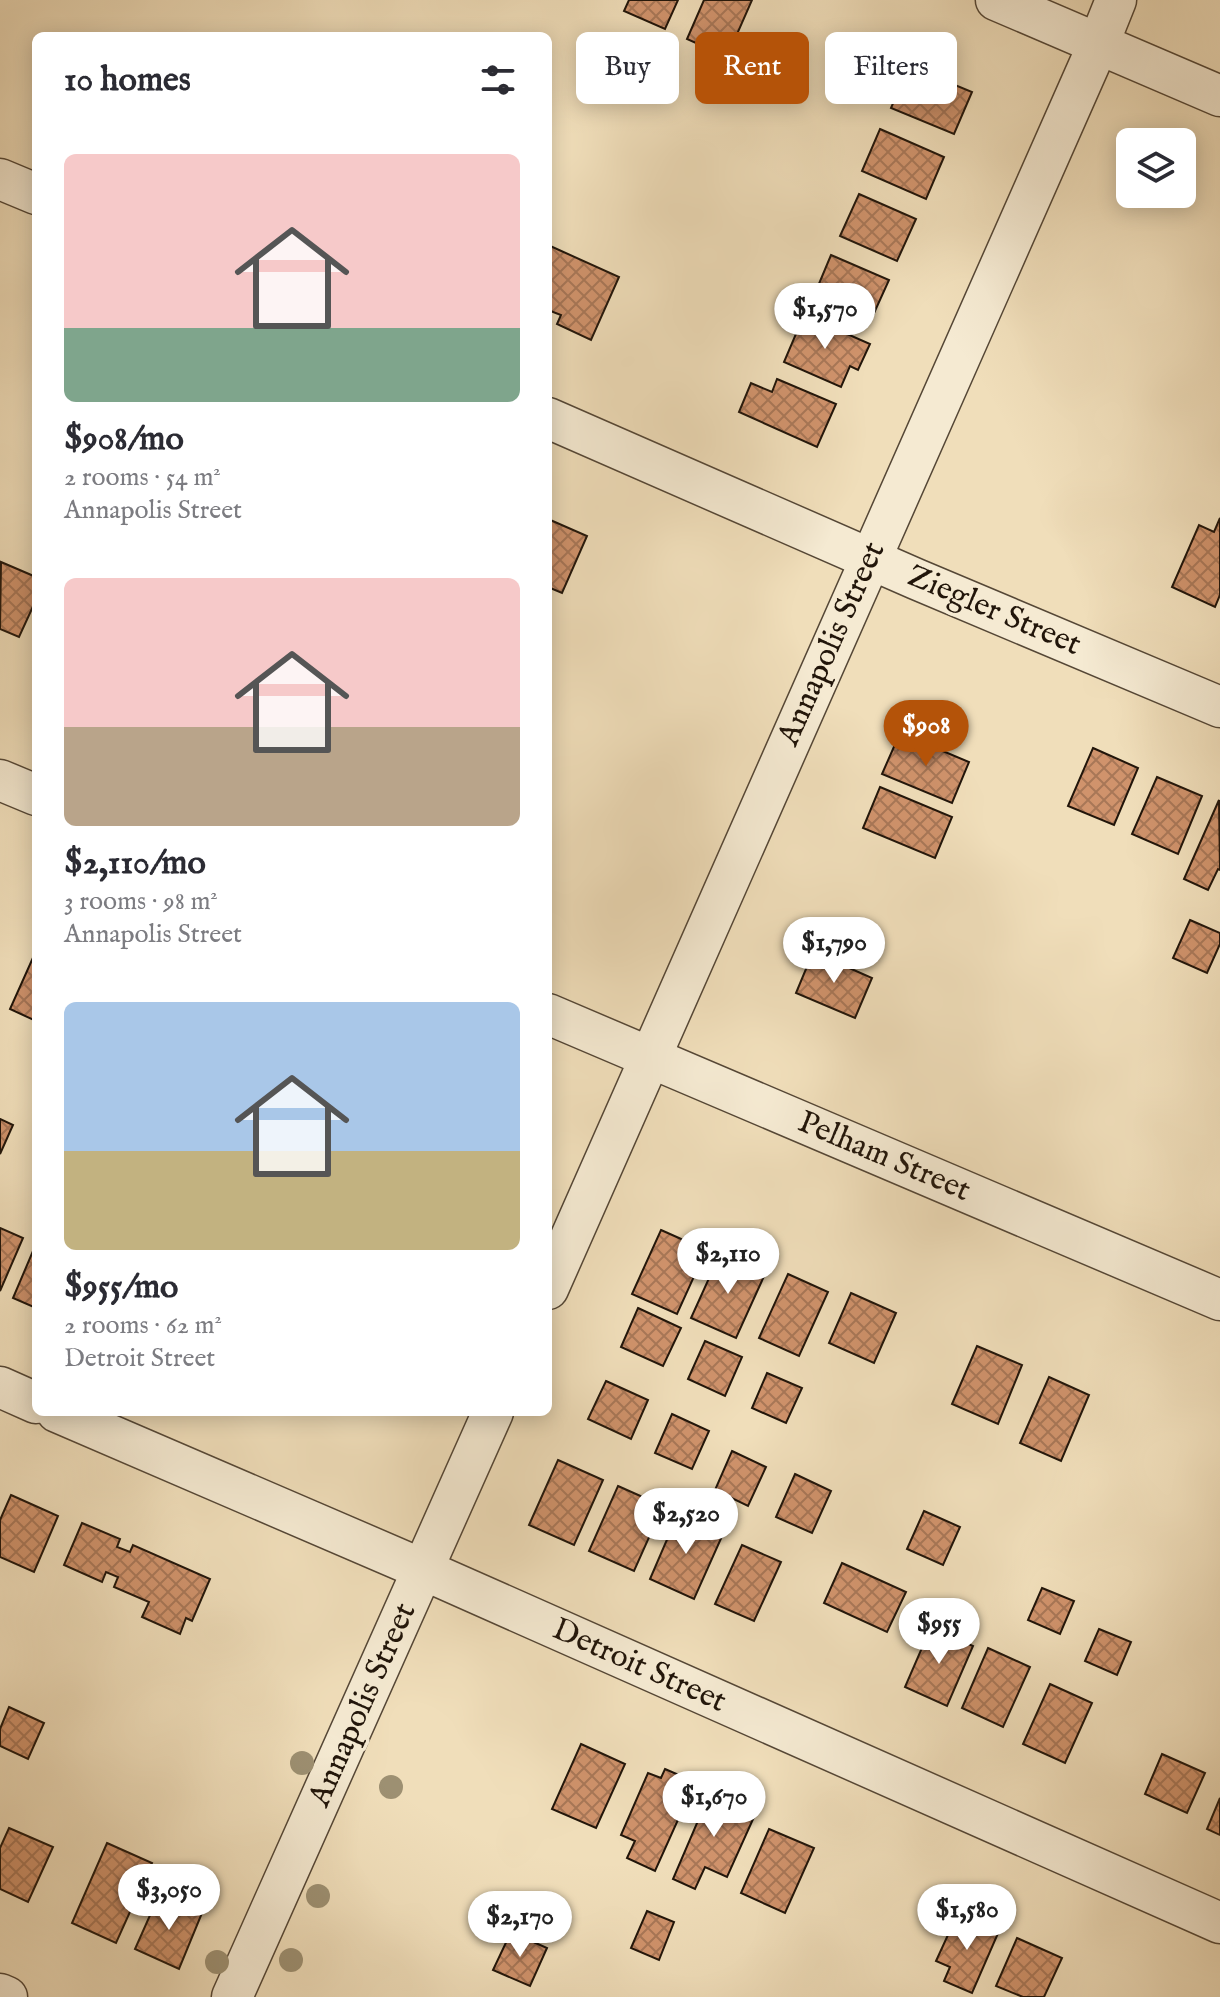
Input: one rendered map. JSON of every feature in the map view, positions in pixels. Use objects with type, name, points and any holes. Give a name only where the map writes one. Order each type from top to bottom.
[{"type":"street","points":[[996,0],[1220,96]]},
{"type":"street","name":"Annapolis Street","points":[[552,1280],[1116,0]]},
{"type":"street","points":[[0,179],[32,192]]},
{"type":"street","name":"Ziegler Street","points":[[552,420],[1220,707]]},
{"type":"street","points":[[0,780],[32,793]]},
{"type":"street","name":"Pelham Street","points":[[552,1016],[1220,1300]]},
{"type":"street","points":[[0,1387],[32,1401]]},
{"type":"street","name":"Detroit Street","points":[[66,1416],[424,1570],[1220,1923]]},
{"type":"street","name":"Annapolis Street","points":[[232,1997],[491,1416]]},
{"type":"street","points":[[0,1994],[7,1997]]},
{"type":"building","points":[[629,0],[678,0],[665,29],[624,11]]},
{"type":"building","points":[[704,0],[752,0],[738,32],[695,32],[695,43],[687,39]]},
{"type":"building","points":[[957,86],[972,92],[954,134],[891,108],[893,104],[957,104]]},
{"type":"building","points":[[880,129],[944,157],[926,199],[862,171]]},
{"type":"building","points":[[859,194],[916,219],[897,261],[840,236]]},
{"type":"building","points":[[552,247],[619,277],[591,340],[557,324],[561,315],[552,312]]},
{"type":"building","points":[[831,255],[889,280],[870,322],[813,298]]},
{"type":"building","points":[[804,315],[870,344],[858,370],[850,366],[841,387],[784,362]]},
{"type":"building","points":[[777,379],[836,404],[817,447],[739,412],[751,383],[772,392]]},
{"type":"building","points":[[1220,518],[1220,595],[1215,607],[1172,587],[1199,525],[1214,532]]},
{"type":"building","points":[[552,521],[587,536],[562,593],[552,589]]},
{"type":"building","points":[[1,562],[32,575],[32,609],[19,637],[0,629]]},
{"type":"building","points":[[900,733],[969,762],[952,803],[882,774]]},
{"type":"building","points":[[1093,748],[1138,768],[1114,825],[1068,806]]},
{"type":"building","points":[[1157,777],[1202,796],[1178,854],[1132,834]]},
{"type":"building","points":[[880,787],[952,817],[935,858],[863,828]]},
{"type":"building","points":[[1219,800],[1220,870],[1208,890],[1184,879]]},
{"type":"building","points":[[1190,920],[1220,933],[1220,944],[1207,973],[1173,958]]},
{"type":"building","points":[[813,952],[872,978],[855,1018],[796,993]]},
{"type":"building","points":[[32,960],[32,1019],[10,1009]]},
{"type":"building","points":[[0,1119],[13,1125],[0,1154]]},
{"type":"building","points":[[0,1228],[23,1238],[0,1291]]},
{"type":"building","points":[[661,1230],[706,1250],[677,1314],[632,1294]]},
{"type":"building","points":[[32,1253],[32,1306],[13,1298]]},
{"type":"building","points":[[720,1254],[765,1274],[736,1338],[691,1318]]},
{"type":"building","points":[[788,1274],[828,1292],[799,1356],[759,1338]]},
{"type":"building","points":[[851,1293],[896,1313],[874,1363],[829,1343]]},
{"type":"building","points":[[638,1308],[681,1328],[663,1366],[621,1347]]},
{"type":"building","points":[[705,1341],[742,1357],[725,1396],[688,1379]]},
{"type":"building","points":[[977,1346],[1022,1365],[998,1424],[952,1404]]},
{"type":"building","points":[[767,1373],[802,1388],[786,1423],[752,1408]]},
{"type":"building","points":[[1049,1377],[1089,1395],[1061,1461],[1020,1443]]},
{"type":"building","points":[[606,1381],[648,1400],[631,1439],[588,1419]]},
{"type":"building","points":[[672,1414],[709,1431],[692,1469],[655,1453]]},
{"type":"building","points":[[732,1451],[766,1467],[748,1506],[715,1490]]},
{"type":"building","points":[[558,1460],[603,1480],[574,1545],[529,1525]]},
{"type":"building","points":[[795,1474],[831,1491],[812,1533],[776,1517]]},
{"type":"building","points":[[618,1486],[663,1506],[634,1571],[589,1551]]},
{"type":"building","points":[[11,1495],[58,1516],[34,1572],[0,1557],[0,1520]]},
{"type":"building","points":[[924,1511],[960,1527],[943,1565],[907,1549]]},
{"type":"building","points":[[678,1514],[723,1534],[694,1599],[650,1579]]},
{"type":"building","points":[[82,1523],[120,1539],[117,1547],[130,1552],[133,1545],[210,1579],[192,1621],[186,1618],[180,1634],[142,1617],[149,1602],[114,1587],[118,1577],[106,1572],[102,1582],[64,1565]]},
{"type":"building","points":[[742,1545],[781,1562],[754,1621],[715,1604]]},
{"type":"building","points":[[842,1563],[906,1592],[887,1632],[824,1603]]},
{"type":"building","points":[[1042,1588],[1074,1601],[1060,1634],[1028,1620]]},
{"type":"building","points":[[931,1627],[973,1646],[947,1706],[905,1687]]},
{"type":"building","points":[[1099,1629],[1131,1642],[1117,1675],[1085,1661]]},
{"type":"building","points":[[988,1648],[1030,1667],[1003,1727],[962,1708]]},
{"type":"building","points":[[1050,1684],[1092,1703],[1065,1763],[1023,1744]]},
{"type":"building","points":[[9,1707],[44,1723],[28,1759],[0,1746],[0,1729]]},
{"type":"building","points":[[581,1744],[625,1764],[596,1828],[552,1809]]},
{"type":"building","points":[[1162,1754],[1205,1773],[1187,1813],[1145,1794]]},
{"type":"building","points":[[665,1769],[695,1782],[655,1871],[627,1858],[635,1841],[621,1835],[648,1773],[661,1778]]},
{"type":"building","points":[[712,1788],[738,1800],[734,1808],[754,1817],[727,1877],[705,1867],[695,1889],[673,1879]]},
{"type":"building","points":[[1220,1798],[1220,1835],[1207,1829]]},
{"type":"building","points":[[9,1828],[53,1847],[28,1902],[0,1889],[0,1848]]},
{"type":"building","points":[[769,1829],[814,1848],[785,1913],[741,1893]]},
{"type":"building","points":[[107,1843],[152,1863],[116,1943],[72,1923]]},
{"type":"building","points":[[159,1895],[202,1913],[179,1969],[135,1949]]},
{"type":"building","points":[[647,1911],[674,1922],[659,1960],[631,1948]]},
{"type":"building","points":[[958,1913],[999,1931],[972,1993],[944,1981],[950,1967],[936,1961]]},
{"type":"building","points":[[511,1932],[547,1948],[530,1986],[493,1970]]},
{"type":"building","points":[[1017,1938],[1062,1958],[1044,1997],[1023,1997],[996,1986]]}]
